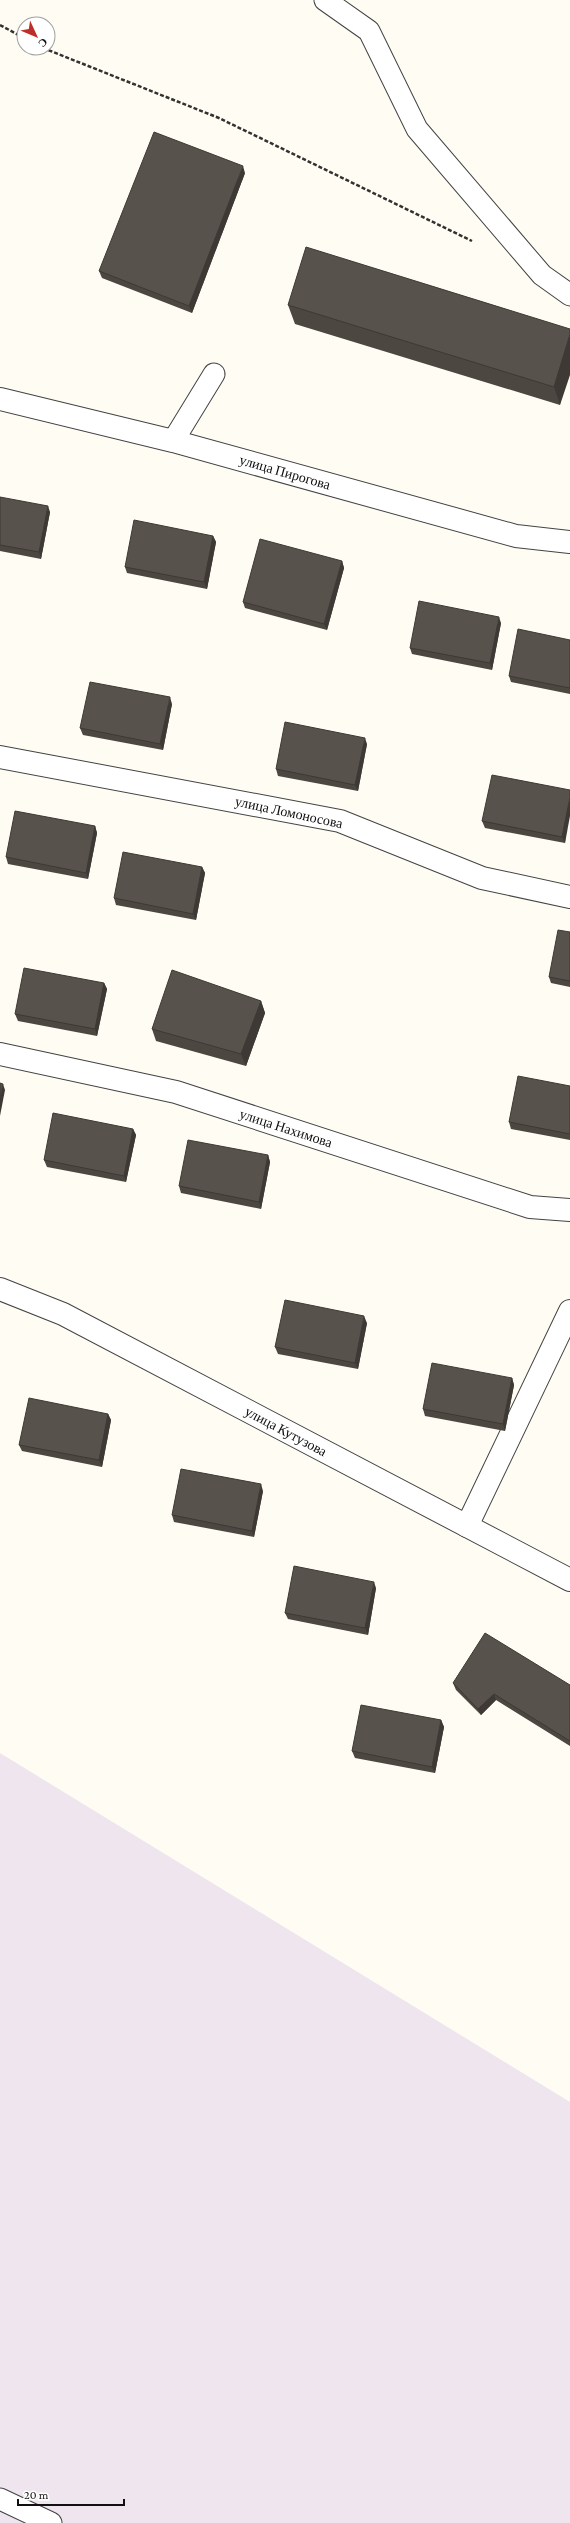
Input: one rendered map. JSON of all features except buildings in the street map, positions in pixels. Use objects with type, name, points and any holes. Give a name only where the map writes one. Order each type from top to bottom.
[{"type":"street","name":"улица Пирогова","points":[[0,399],[173,441],[516,536],[570,542]]},
{"type":"street","name":"улица Ломоносова","points":[[0,757],[340,821],[482,878],[570,897]]},
{"type":"street","name":"улица Нахимова","points":[[0,1054],[176,1092],[530,1206],[570,1210]]},
{"type":"street","name":"улица Кутузова","points":[[0,1289],[63,1314],[570,1580]]},
{"type":"street","points":[[468,1526],[570,1311]]},
{"type":"lane","points":[[325,0],[369,30],[417,129],[542,275],[570,295]]},
{"type":"lane","points":[[173,441],[214,374]]},
{"type":"lane","points":[[0,2498],[51,2523]]},
{"type":"path","points":[[0,25],[16,34]]},
{"type":"path","points":[[56,53],[219,118],[478,244]]},
{"type":"shaded area","points":[[0,1753],[570,2102],[570,2523],[0,2523]]}]
